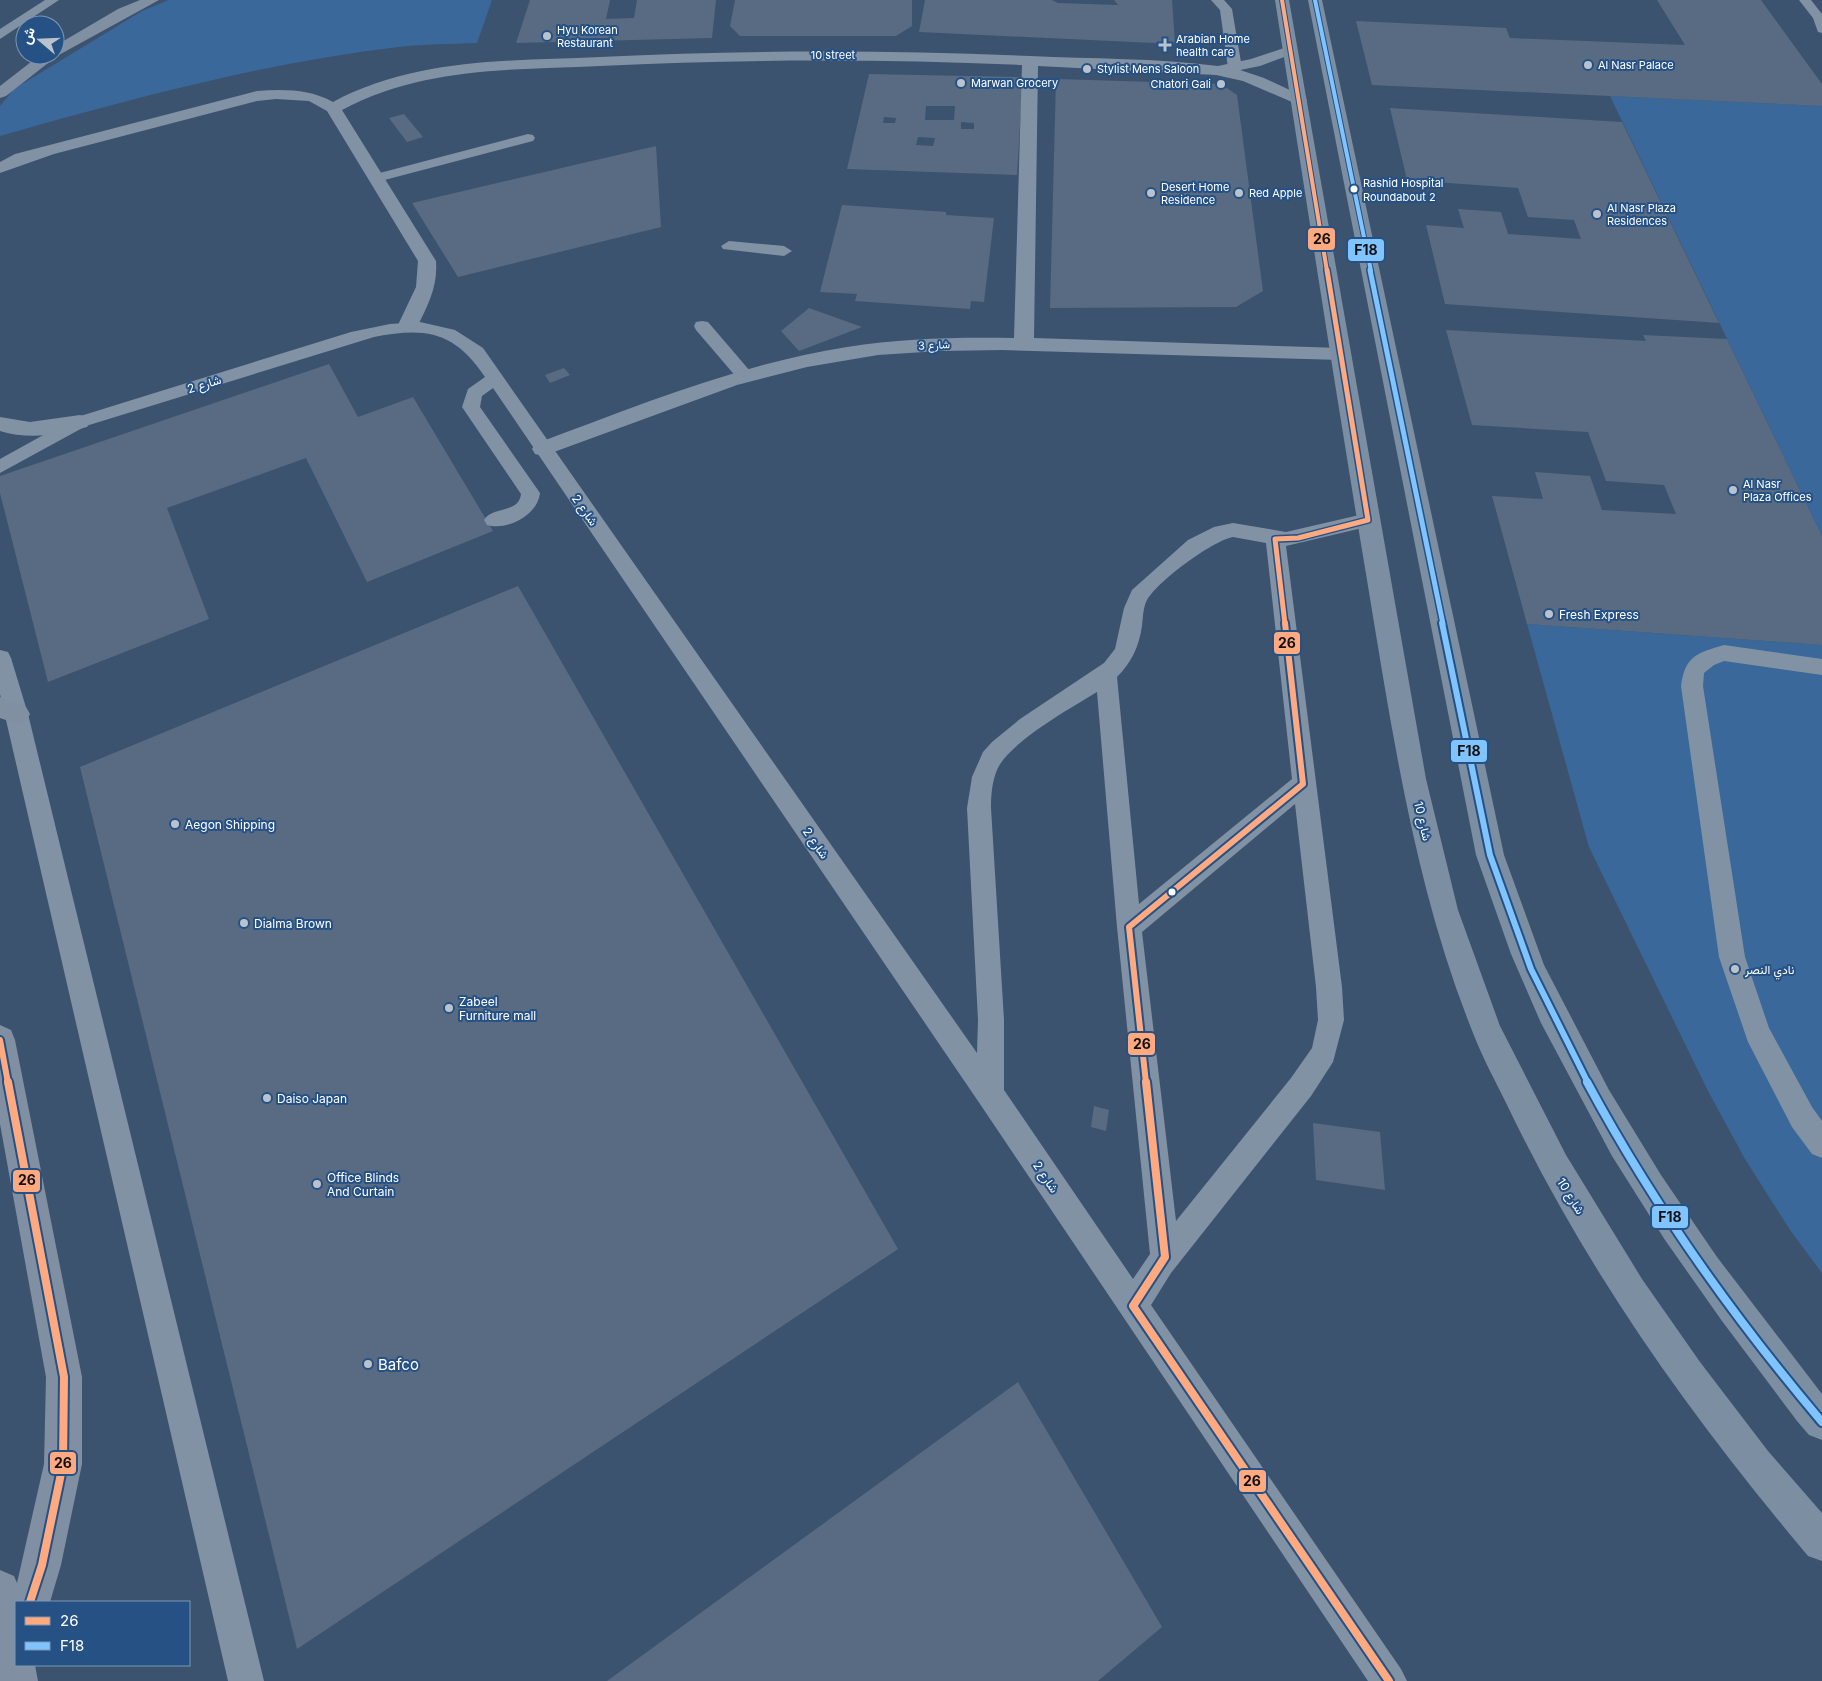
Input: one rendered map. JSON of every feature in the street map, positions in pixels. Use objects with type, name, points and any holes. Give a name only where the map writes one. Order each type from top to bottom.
[{"type":"main road","points":[[65,46],[123,12],[152,0]]},
{"type":"main road","name":"شارع 10","points":[[1282,0],[1368,520],[1415,789],[1444,910],[1487,1031],[1554,1168],[1630,1291],[1687,1375],[1755,1464],[1822,1542]]},
{"type":"main road","points":[[1315,0],[1490,855],[1531,968],[1594,1096],[1648,1185],[1702,1265],[1800,1397],[1822,1422]]},
{"type":"main road","points":[[0,93],[37,65]]},
{"type":"main road","points":[[0,1040],[64,1377],[63,1464],[42,1565],[30,1601]]},
{"type":"main road","points":[[0,1590],[15,1657]]},
{"type":"street","points":[[1216,70],[1235,68],[1290,50]]},
{"type":"street","name":"10 street","points":[[328,104],[368,89],[450,70],[716,56],[841,55],[1030,61],[1216,70]]},
{"type":"street","points":[[1024,344],[1030,61]]},
{"type":"street","points":[[1216,70],[1258,81],[1299,100]]},
{"type":"street","points":[[0,168],[21,158],[48,150],[236,100],[276,94],[313,97],[328,104],[377,178],[427,261],[430,275],[426,290],[407,327]]},
{"type":"street","name":"شارع 3","points":[[543,450],[698,389],[744,375],[846,354],[896,347],[964,343],[1341,354]]},
{"type":"street","points":[[0,424],[13,429],[45,430],[80,422]]},
{"type":"lane","points":[[2,32],[53,0]]},
{"type":"lane","points":[[1217,0],[1226,9],[1235,68]]},
{"type":"lane","points":[[1805,0],[1819,18],[1822,29]]},
{"type":"lane","points":[[377,178],[528,138]]},
{"type":"lane","points":[[729,246],[784,251]]},
{"type":"lane","points":[[702,326],[744,375]]},
{"type":"lane","name":"شارع 2","points":[[0,467],[36,445],[80,422],[357,336],[407,327],[437,329],[461,338],[477,352],[990,1094],[1389,1681]]},
{"type":"lane","points":[[494,520],[522,511],[527,507],[532,498],[531,493],[471,407],[474,393],[495,378]]},
{"type":"lane","points":[[990,1094],[991,1020],[979,808],[981,783],[991,760],[1008,740],[1106,675],[1126,650],[1133,607],[1139,595],[1204,540],[1217,533],[1233,530],[1275,539],[1298,538],[1368,520]]},
{"type":"lane","points":[[1133,1306],[1165,1257],[1301,1087],[1324,1053],[1331,1020],[1330,987],[1303,784],[1275,539]]},
{"type":"lane","points":[[1822,667],[1724,653],[1706,659],[1694,670],[1692,686],[1732,956],[1757,1033],[1802,1117],[1822,1144]]},
{"type":"lane","points":[[0,658],[8,711],[246,1681]]},
{"type":"lane","points":[[1106,675],[1129,927],[1165,1257]]},
{"type":"lane","points":[[1129,927],[1303,784]]},
{"type":"shaded area","points":[[169,0],[492,0],[477,43],[398,47],[297,62],[148,96],[0,136],[0,106],[14,89],[53,65],[65,65],[65,58],[142,11]]},
{"type":"shaded area","points":[[1610,96],[1822,106],[1822,536]]},
{"type":"shaded area","name":"نادي النصر","points":[[1527,624],[1822,645],[1822,1273],[1790,1230],[1745,1159],[1708,1091],[1589,847]]},
{"type":"building","points":[[530,0],[610,0],[606,19],[634,18],[637,0],[716,0],[712,38],[516,43]]},
{"type":"building","points":[[735,0],[912,0],[912,26],[896,36],[740,36],[730,26]]},
{"type":"building","points":[[925,0],[1052,0],[1058,3],[1118,5],[1114,0],[1172,0],[1175,44],[919,32]]},
{"type":"building","name":"Al Nasr Palace","points":[[1657,0],[1761,0],[1822,84],[1822,106],[1372,85],[1356,21],[1506,28],[1510,38],[1685,45]]},
{"type":"building","points":[[869,74],[1023,77],[1017,175],[847,169]],"holes":[[[926,106],[955,106],[954,120],[925,120]],[[884,117],[896,118],[895,123],[883,123]],[[961,122],[974,123],[974,129],[961,129]],[[918,137],[935,138],[933,146],[916,145]]]},
{"type":"building","name":"Desert Home Residence","points":[[1056,79],[1221,84],[1237,95],[1263,291],[1236,307],[1050,308]]},
{"type":"building","name":"Al Nasr Plaza Residences","points":[[1390,108],[1622,122],[1719,323],[1445,304],[1426,225],[1464,228],[1458,209],[1501,212],[1508,234],[1581,239],[1574,220],[1528,217],[1518,188],[1407,180]]},
{"type":"building","points":[[404,114],[423,137],[407,142],[389,118]]},
{"type":"building","points":[[656,146],[661,227],[458,277],[412,203]]},
{"type":"building","points":[[842,205],[946,212],[946,215],[994,218],[984,302],[971,301],[970,309],[855,301],[857,294],[820,292]]},
{"type":"building","points":[[809,308],[862,327],[799,351],[781,331]]},
{"type":"building","name":"Al Nasr Plaza Offices","points":[[1446,330],[1646,341],[1643,335],[1727,339],[1822,536],[1822,645],[1527,624],[1492,496],[1543,499],[1535,472],[1590,476],[1602,510],[1676,514],[1664,485],[1606,481],[1588,432],[1472,425]]},
{"type":"building","points":[[329,364],[358,417],[413,397],[493,531],[367,582],[306,458],[167,508],[209,619],[48,682],[0,493],[0,476]]},
{"type":"building","points":[[564,368],[570,375],[550,383],[545,375]]},
{"type":"building","name":"Zabeel Furniture mall","points":[[518,586],[898,1249],[297,1649],[80,767]]},
{"type":"building","points":[[1094,1106],[1109,1110],[1106,1131],[1091,1127]]},
{"type":"building","points":[[1313,1123],[1380,1132],[1385,1190],[1316,1180]]},
{"type":"building","points":[[1018,1382],[1162,1627],[1098,1681],[607,1681]]},
{"type":"transit line","name":"26","points":[[1282,0],[1368,520],[1298,538],[1275,539],[1303,784],[1129,927],[1165,1257],[1133,1306],[1389,1681]]},
{"type":"transit line","name":"F18","points":[[1315,0],[1490,855],[1515,927],[1550,1011],[1592,1092],[1639,1170],[1729,1302],[1822,1422]]},
{"type":"transit line","name":"26","points":[[0,1040],[64,1377],[63,1464],[42,1565],[30,1601]]},
{"type":"place","name":"Hyu Korean Restaurant","points":[[547,36]]},
{"type":"place","name":"Arabian Home health care","points":[[1165,45]]},
{"type":"place","name":"Al Nasr Palace","points":[[1588,65]]},
{"type":"place","name":"Stylist Mens Saloon","points":[[1087,69]]},
{"type":"place","name":"Marwan Grocery","points":[[961,83]]},
{"type":"place","name":"Chatori Gali","points":[[1221,84]]},
{"type":"place","name":"Rashid Hospital Roundabout 2","points":[[1354,189]]},
{"type":"place","name":"Desert Home Residence","points":[[1151,193]]},
{"type":"place","name":"Red Apple","points":[[1239,193]]},
{"type":"place","name":"Al Nasr Plaza Residences","points":[[1597,214]]},
{"type":"place","name":"Al Nasr Plaza Offices","points":[[1733,490]]},
{"type":"place","name":"Fresh Express","points":[[1549,614]]},
{"type":"place","name":"Aegon Shipping","points":[[175,824]]},
{"type":"place","name":"Dialma Brown","points":[[244,923]]},
{"type":"place","name":"نادي النصر","points":[[1735,969]]},
{"type":"place","name":"Zabeel Furniture mall","points":[[449,1008]]},
{"type":"place","name":"Daiso Japan","points":[[267,1098]]},
{"type":"place","name":"Office Blinds And Curtain","points":[[317,1184]]},
{"type":"place","name":"Bafco","points":[[368,1364]]}]
